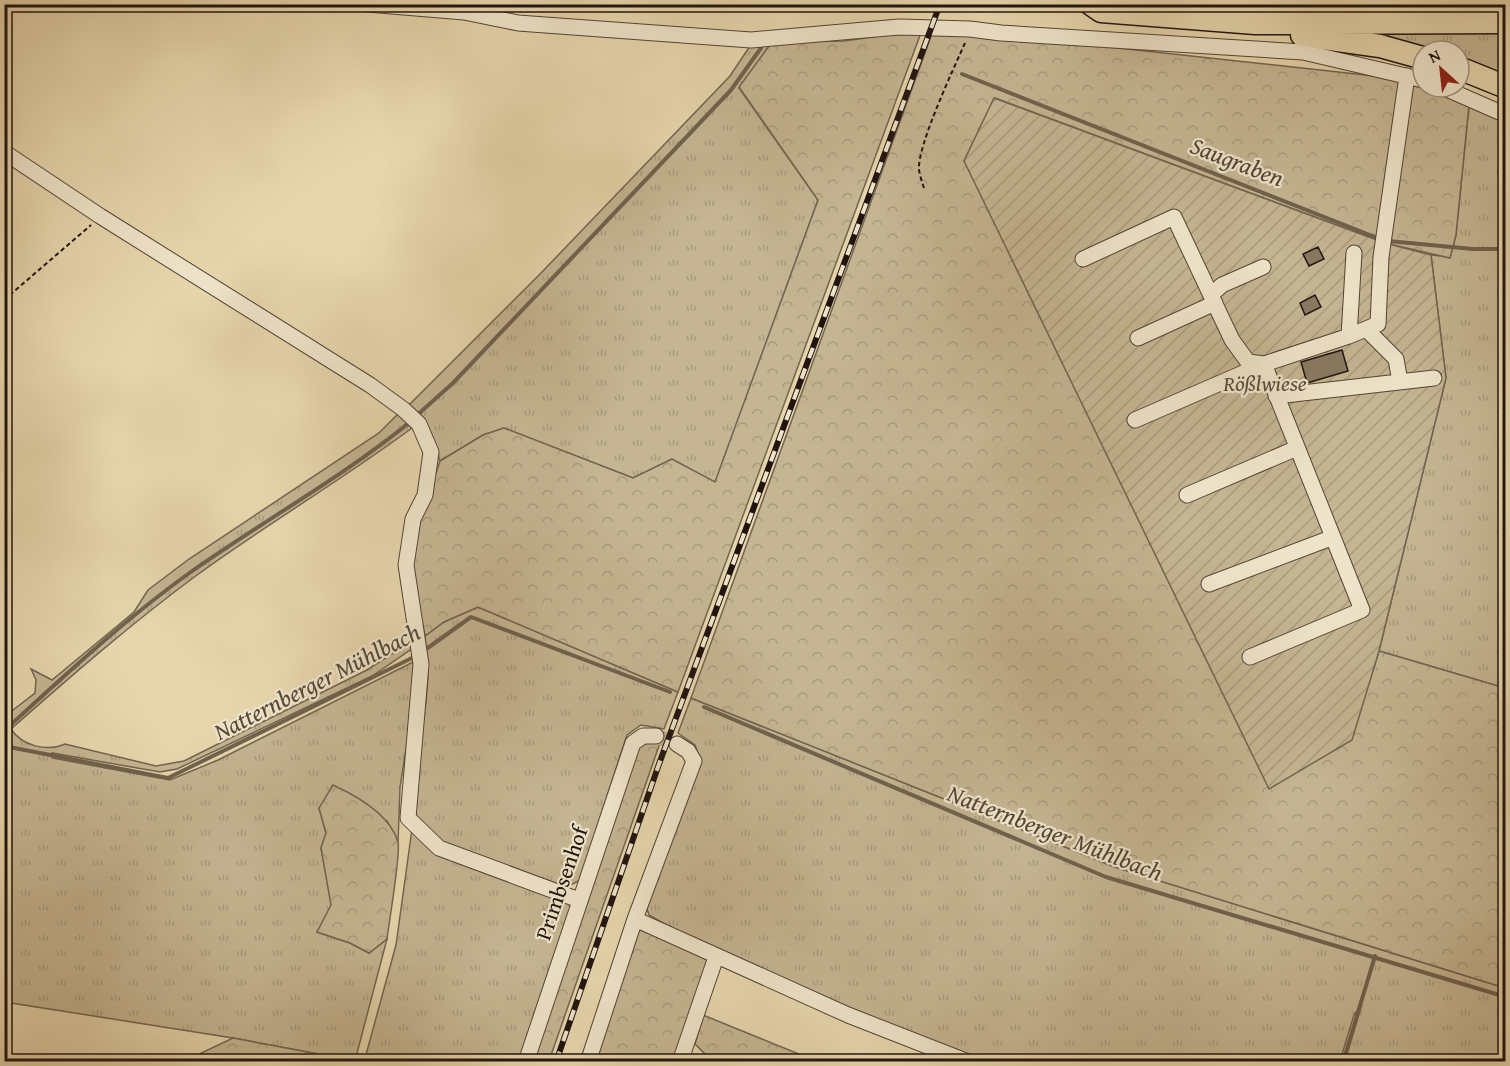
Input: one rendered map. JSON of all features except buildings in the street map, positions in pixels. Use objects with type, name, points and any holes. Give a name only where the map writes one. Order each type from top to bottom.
[{"type":"highway","points":[[1091,4],[1101,11],[1139,16],[1255,23],[1506,22]]},
{"type":"highway","points":[[1255,23],[1268,30],[1380,46],[1411,55]]},
{"type":"highway","points":[[1471,73],[1506,87]]},
{"type":"lane","points":[[368,4],[464,12],[518,23],[751,40],[898,27],[970,29],[1001,33],[1303,52],[1411,77]]},
{"type":"lane","points":[[1136,420],[1264,364],[1378,324],[1384,240],[1407,76]]},
{"type":"lane","points":[[1469,99],[1506,115]]},
{"type":"lane","points":[[4,152],[100,216],[370,385],[419,424],[431,452],[425,495],[413,519],[406,565],[421,664],[410,766],[408,818],[439,848],[579,900]]},
{"type":"lane","points":[[1083,259],[1174,217],[1232,340],[1248,362],[1264,364]]},
{"type":"lane","points":[[1349,336],[1354,253]]},
{"type":"lane","points":[[1138,338],[1213,299],[1222,285],[1263,267]]},
{"type":"lane","points":[[1366,329],[1395,359],[1400,382]]},
{"type":"lane","points":[[1250,657],[1362,610],[1331,538],[1264,364]]},
{"type":"lane","points":[[1276,396],[1434,378]]},
{"type":"lane","points":[[1187,495],[1297,448]]},
{"type":"lane","points":[[1209,584],[1331,538]]},
{"type":"lane","name":"Primbsenhof","points":[[526,1062],[633,743],[643,736],[656,736]]},
{"type":"lane","points":[[588,1062],[635,919],[694,761],[688,751],[677,744]]},
{"type":"lane","points":[[635,919],[848,1015],[968,1062]]},
{"type":"lane","points":[[680,1062],[716,957]]},
{"type":"path","points":[[924,188],[919,168],[922,154],[933,118],[970,29]]},
{"type":"path","points":[[4,300],[100,216]]},
{"type":"green space","points":[[934,28],[1393,78],[1411,84],[1411,99],[1452,99],[1469,105],[1456,235],[1450,258],[1385,243],[995,98],[964,161],[1351,740],[1379,651],[1505,688],[1505,988],[1115,867],[691,698]]},
{"type":"green space","points":[[1505,29],[1505,79],[1471,67],[1471,39],[1411,39],[1411,48],[1380,41],[1381,31]]},
{"type":"green space","points":[[922,30],[678,692],[478,607],[444,622],[425,636],[410,566],[420,520],[440,461],[483,435],[504,428],[633,478],[672,459],[715,482],[818,200],[739,87],[772,42],[844,41]]},
{"type":"green space","points":[[772,42],[739,88],[818,200],[715,483],[672,459],[633,478],[504,428],[483,435],[440,461],[423,418],[409,405],[541,273],[730,76],[752,43]]},
{"type":"green space","name":"Rößlwiese","points":[[994,98],[1385,243],[1431,255],[1446,378],[1379,651],[1352,740],[1269,789],[964,161]]},
{"type":"green space","points":[[1469,105],[1505,118],[1505,688],[1379,651],[1446,378],[1431,255],[1450,257],[1456,235]]},
{"type":"green space","points":[[400,412],[412,428],[173,593],[11,729],[22,740],[35,746],[51,747],[65,744],[156,766],[184,761],[367,670],[413,640],[413,648],[372,676],[177,769],[160,772],[52,753],[52,758],[170,780],[218,760],[417,660],[414,699],[400,787],[398,843],[387,821],[319,808],[326,833],[321,848],[332,905],[317,932],[350,943],[369,953],[387,939],[356,1057],[318,1054],[233,1038],[5,1002],[4,717],[35,693],[36,680],[31,669],[52,680],[134,612],[148,590],[189,559],[379,433]]},
{"type":"green space","points":[[478,607],[678,692],[664,729],[641,725],[627,735],[580,880],[569,886],[561,886],[440,841],[422,826],[413,810],[413,763],[426,703],[428,677],[425,636],[444,622]]},
{"type":"green space","points":[[691,698],[1115,867],[1505,988],[1505,1061],[1345,1061],[1362,1004],[1354,1015],[1340,1061],[981,1061],[822,998],[686,936],[649,915],[645,903],[700,759],[695,745],[678,733]]},
{"type":"green space","points":[[649,742],[660,743],[549,1061],[531,1062],[636,749]]},
{"type":"green space","points":[[333,785],[372,807],[388,823],[398,842],[387,939],[369,953],[350,943],[317,932],[331,905],[321,848],[326,833],[319,808]]},
{"type":"green space","points":[[412,829],[569,902],[570,909],[521,1061],[364,1062],[396,945]]},
{"type":"green space","points":[[635,919],[709,955],[675,1061],[588,1062]]},
{"type":"green space","points":[[703,1015],[816,1061],[718,1061],[708,1057],[695,1044]]},
{"type":"green space","points":[[233,1038],[318,1054],[322,1061],[193,1061],[199,1054]]},
{"type":"waterway","points":[[415,417],[453,383],[731,90],[761,48]]},
{"type":"waterway","name":"Saugraben","points":[[962,74],[1380,239]]},
{"type":"waterway","name":"Saugraben","points":[[1388,241],[1473,249],[1506,249]]},
{"type":"waterway","points":[[4,731],[140,610],[188,574],[356,462],[410,422]]},
{"type":"waterway","name":"Natternberger Mühlbach","points":[[422,652],[471,617],[670,692]]},
{"type":"waterway","name":"Natternberger Mühlbach","points":[[4,746],[168,778],[416,656]]},
{"type":"waterway","name":"Natternberger Mühlbach","points":[[704,707],[1106,877],[1506,997]]},
{"type":"waterway","points":[[1343,1062],[1375,956]]},
{"type":"tunnel","points":[[656,736],[677,744]]},
{"type":"railway","points":[[556,1062],[659,764],[940,4]]}]
